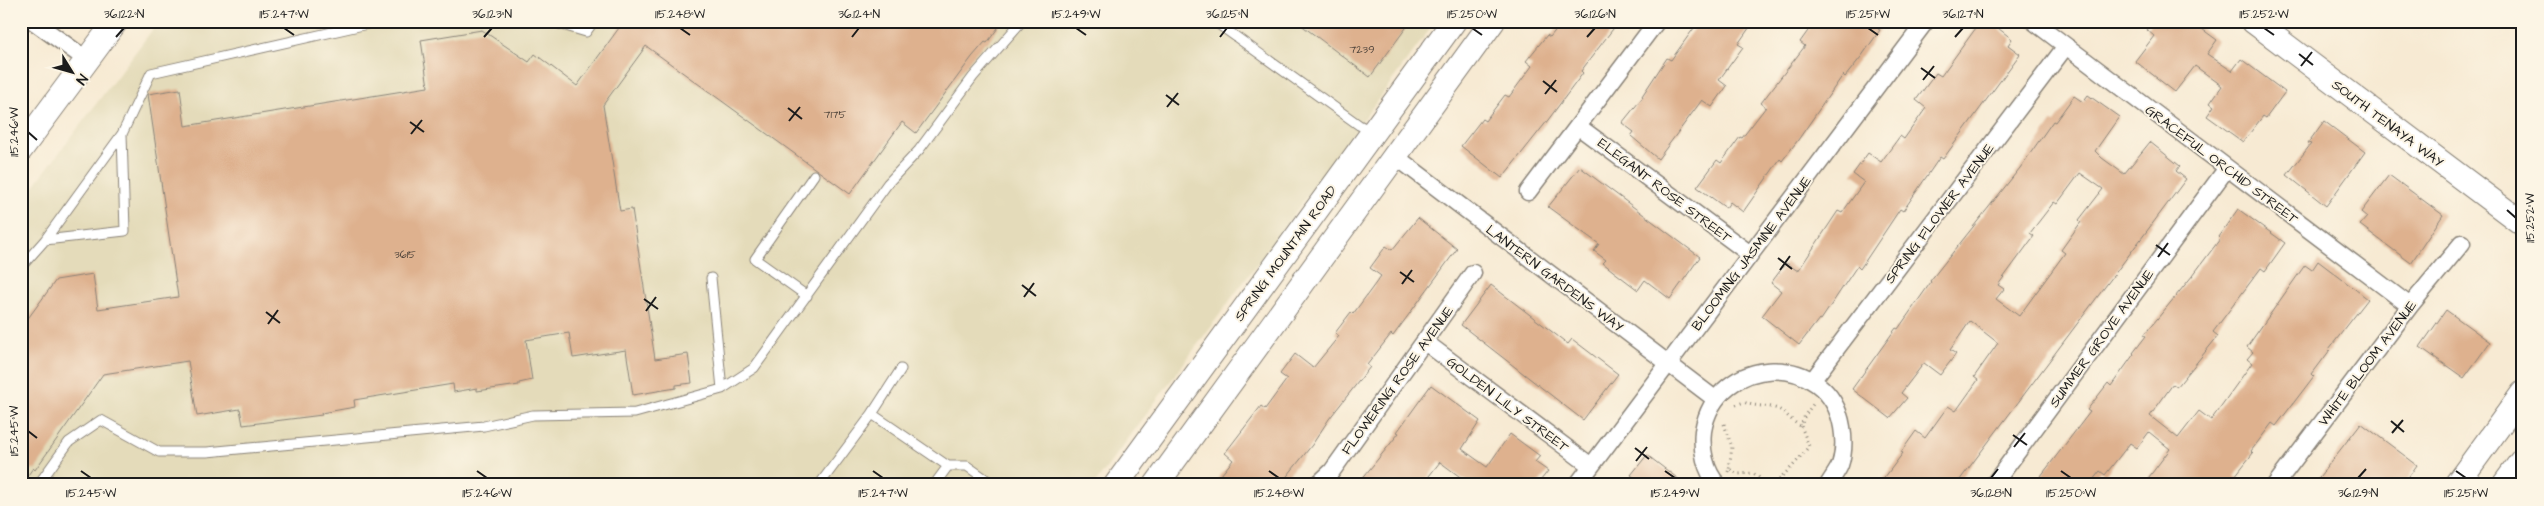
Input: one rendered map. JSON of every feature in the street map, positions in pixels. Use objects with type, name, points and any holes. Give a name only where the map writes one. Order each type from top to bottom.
[{"type":"main road","points":[[21,149],[116,21]]},
{"type":"main road","name":"SPRING MOUNTAIN ROAD","points":[[1116,485],[1454,21]]},
{"type":"main road","points":[[1395,156],[1394,134],[1454,45],[1466,21]]},
{"type":"main road","points":[[1156,485],[1493,21]]},
{"type":"main road","name":"SOUTH TENAYA WAY","points":[[2253,21],[2523,224]]},
{"type":"main road","points":[[1310,275],[1370,159],[1373,132]]},
{"type":"main road","points":[[2456,485],[2523,393]]},
{"type":"main road","points":[[2504,485],[2523,459]]},
{"type":"street","points":[[33,21],[87,60]]},
{"type":"street","points":[[1528,192],[1580,127],[1657,21]]},
{"type":"street","name":"BLOOMING JASMINE AVENUE","points":[[1578,485],[1926,21]]},
{"type":"street","name":"GRACEFUL ORCHID STREET","points":[[2033,21],[2410,306]]},
{"type":"street","name":"SPRING FLOWER AVENUE","points":[[1812,381],[2066,46]]},
{"type":"street","name":"ELEGANT ROSE STREET","points":[[1580,127],[1750,254]]},
{"type":"street","name":"LANTERN GARDENS WAY","points":[[1395,156],[1715,400]]},
{"type":"street","name":"SUMMER GROVE AVENUE","points":[[1993,485],[2227,168]]},
{"type":"street","name":"WHITE BLOOM AVENUE","points":[[2275,485],[2410,306],[2462,243]]},
{"type":"street","name":"FLOWERING ROSE AVENUE","points":[[1317,485],[1332,471],[1473,273]]},
{"type":"street","name":"GOLDEN LILY STREET","points":[[1425,342],[1592,466]]},
{"type":"street","points":[[1722,482],[1705,461],[1702,440],[1705,419],[1715,400],[1730,384],[1749,374],[1778,370],[1792,372],[1812,381],[1827,395],[1840,417],[1844,441],[1840,464],[1828,485]]},
{"type":"lane","points":[[21,267],[45,240],[122,134],[151,73],[370,22],[396,21]]},
{"type":"lane","points":[[549,21],[586,32],[594,21]]},
{"type":"lane","points":[[38,485],[69,442],[101,420],[159,452],[207,452],[484,426],[533,415],[634,413],[722,389],[754,368],[888,183],[919,150],[973,77],[1022,21]]},
{"type":"lane","points":[[1214,21],[1359,125],[1373,132]]},
{"type":"lane","points":[[45,240],[125,231],[122,134]]},
{"type":"lane","points":[[807,296],[755,259],[814,175]]},
{"type":"lane","points":[[711,278],[722,389]]},
{"type":"lane","points":[[823,483],[902,369]]},
{"type":"lane","points":[[872,414],[948,466],[967,466],[994,485]]},
{"type":"lane","points":[[934,485],[948,466]]},
{"type":"path","points":[[1801,426],[1814,403],[1827,395]]},
{"type":"path","points":[[1729,469],[1738,474],[1754,472],[1769,485],[1797,462],[1809,446],[1801,426],[1790,420],[1782,411],[1773,407],[1740,402],[1732,408]]},
{"type":"path","points":[[1722,482],[1729,469],[1732,447],[1724,425],[1725,418]]},
{"type":"shaded area","points":[[159,21],[1436,21],[1094,485],[21,485],[21,203]]},
{"type":"building","points":[[624,21],[1003,21],[987,43],[985,42],[972,57],[916,133],[902,122],[850,194],[646,46],[603,105],[620,211],[632,209],[655,359],[688,354],[692,383],[676,385],[676,388],[633,395],[626,350],[573,358],[569,333],[526,340],[532,380],[519,383],[519,385],[477,391],[477,388],[454,392],[453,384],[354,400],[355,407],[321,413],[322,415],[243,425],[240,409],[197,416],[188,361],[103,374],[35,470],[33,468],[21,485],[21,328],[56,280],[93,274],[98,309],[178,297],[148,94],[180,89],[185,126],[428,87],[421,40],[482,30],[529,62],[535,54],[577,86]]},
{"type":"building","points":[[1296,21],[1411,21],[1370,77]]},
{"type":"building","points":[[1563,21],[1619,21],[1581,71],[1583,73],[1548,120],[1502,178],[1461,146],[1482,119],[1485,121],[1505,95],[1509,97],[1532,66],[1526,61],[1547,35],[1550,37]]},
{"type":"building","points":[[1699,21],[1754,21],[1738,44],[1743,47],[1719,80],[1727,86],[1712,107],[1702,100],[1658,159],[1631,136],[1634,132],[1622,123],[1643,97],[1667,58],[1671,60]]},
{"type":"building","points":[[1815,21],[1883,21],[1878,29],[1880,30],[1861,57],[1845,77],[1843,75],[1798,140],[1782,161],[1780,159],[1743,212],[1730,202],[1726,208],[1697,187],[1717,160],[1721,163],[1766,107],[1761,103],[1805,46],[1800,42]]},
{"type":"building","points":[[1981,21],[1989,21],[2012,39],[2008,45],[2020,54],[1943,159],[1940,157],[1903,211],[1900,209],[1860,269],[1857,266],[1821,320],[1819,319],[1799,345],[1762,316],[1781,291],[1771,283],[1786,263],[1798,271],[1838,211],[1842,213],[1864,182],[1853,174],[1868,153],[1881,162],[1900,136],[1904,139],[1926,108],[1916,100],[1936,73],[1941,76]]},
{"type":"building","points":[[2153,21],[2191,21],[2217,40],[2207,54],[2232,71],[2241,59],[2285,92],[2266,118],[2263,116],[2243,142],[2207,116],[2214,106],[2210,103],[2222,86],[2217,82],[2195,66],[2175,92],[2135,61],[2154,36],[2147,30]]},
{"type":"building","points":[[2088,95],[2119,117],[2095,151],[2102,158],[2124,174],[2150,142],[2180,166],[2176,171],[2186,179],[1956,485],[1879,485],[1903,453],[1901,452],[1916,431],[1925,438],[1948,406],[1956,411],[1978,380],[1974,377],[1998,343],[1970,321],[1950,350],[1956,354],[1940,375],[1924,363],[1901,393],[1907,398],[1890,418],[1852,389],[1896,328],[1898,329],[1930,281],[2020,168],[2053,121],[2055,122],[2074,96],[2083,102]],"holes":[[[2080,173],[2103,189],[2079,220],[2081,222],[2061,250],[2065,253],[2019,316],[1996,299],[2004,289],[1998,285],[2034,236],[2030,233],[2054,202],[2057,204]]]},
{"type":"building","points":[[2324,121],[2365,152],[2326,206],[2287,175],[2311,144],[2308,143]]},
{"type":"building","points":[[1580,167],[1700,257],[1670,299],[1645,280],[1638,290],[1603,263],[1606,260],[1594,251],[1599,244],[1548,207]]},
{"type":"building","points":[[2389,175],[2443,215],[2411,263],[2360,225],[2367,217],[2361,212]]},
{"type":"building","points":[[2238,209],[2285,243],[2265,271],[2261,268],[2213,332],[2218,336],[2177,387],[2173,384],[2150,416],[2178,438],[2199,411],[2211,420],[2252,363],[2247,359],[2253,352],[2247,347],[2305,265],[2312,270],[2318,261],[2368,299],[2329,349],[2312,374],[2314,376],[2276,426],[2272,423],[2251,451],[2253,453],[2235,476],[2246,485],[2143,485],[2170,449],[2149,432],[2137,448],[2130,443],[2105,475],[2100,471],[2089,485],[2034,485],[2090,412],[2087,410],[2108,383],[2111,386],[2146,336],[2144,335],[2220,239],[2218,237]]},
{"type":"building","points":[[1418,218],[1457,249],[1393,336],[1391,334],[1367,365],[1370,367],[1329,419],[1312,445],[1280,485],[1213,485],[1233,460],[1225,453],[1261,406],[1265,409],[1287,379],[1280,374],[1295,354],[1313,368],[1339,336],[1335,333],[1351,312],[1353,314],[1381,276],[1370,268],[1386,246],[1392,250]]},
{"type":"building","points":[[1491,285],[1568,344],[1572,339],[1618,374],[1583,420],[1461,325]]},
{"type":"building","points":[[2446,310],[2490,342],[2464,378],[2420,347]]},
{"type":"building","points":[[1431,385],[1480,421],[1462,449],[1487,467],[1510,434],[1540,456],[1535,462],[1548,471],[1537,485],[1471,485],[1440,462],[1422,485],[1357,485],[1399,433],[1397,432]]},
{"type":"building","points":[[2361,423],[2417,465],[2403,485],[2313,485]]},
{"type":"building","points":[[1647,455],[1686,485],[1631,485],[1635,478],[1631,475]]}]
